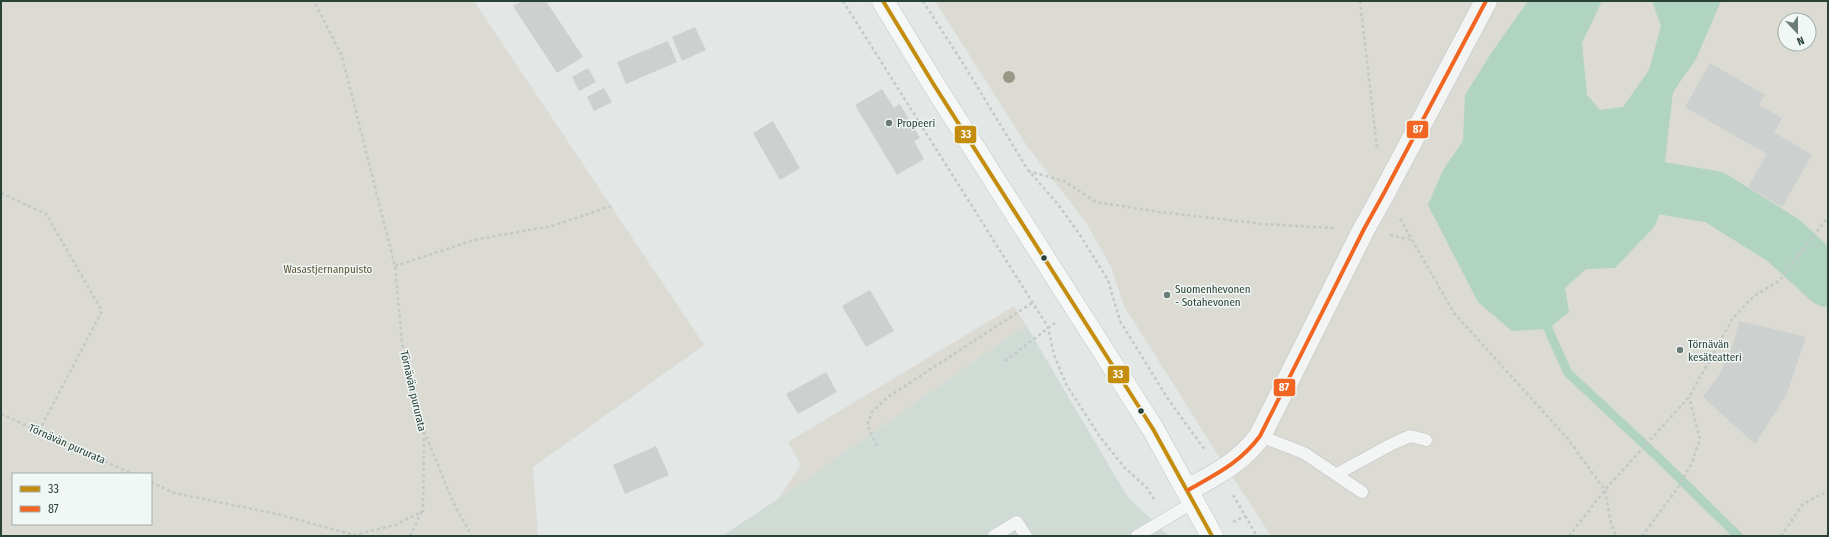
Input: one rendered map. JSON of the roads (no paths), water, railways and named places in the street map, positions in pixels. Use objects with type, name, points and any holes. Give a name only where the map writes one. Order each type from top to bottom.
[{"type":"main road","points":[[883,1],[1153,429],[1212,536]]},
{"type":"street","points":[[1191,496],[1220,471],[1236,463],[1250,451],[1260,436],[1364,229],[1486,1]]},
{"type":"lane","points":[[1260,436],[1304,453],[1362,492]]},
{"type":"lane","points":[[1337,474],[1390,445],[1410,436],[1426,440]]},
{"type":"lane","points":[[1137,536],[1166,519],[1191,496]]},
{"type":"lane","points":[[994,536],[1018,522],[1026,536]]},
{"type":"waterway","points":[[1604,163],[1630,183],[1714,197],[1783,240],[1828,281]]},
{"type":"waterway","points":[[1548,318],[1548,329],[1568,373],[1661,460],[1738,536]]},
{"type":"place","name":"Propeeri","points":[[889,123]]},
{"type":"place","name":"Suomenhevonen - Sotahevonen","points":[[1167,295]]},
{"type":"place","name":"Törnävän kesäteatteri","points":[[1680,350]]},
{"type":"park label","name":"Wasastjernanpuisto","points":[[328,269]]}]
